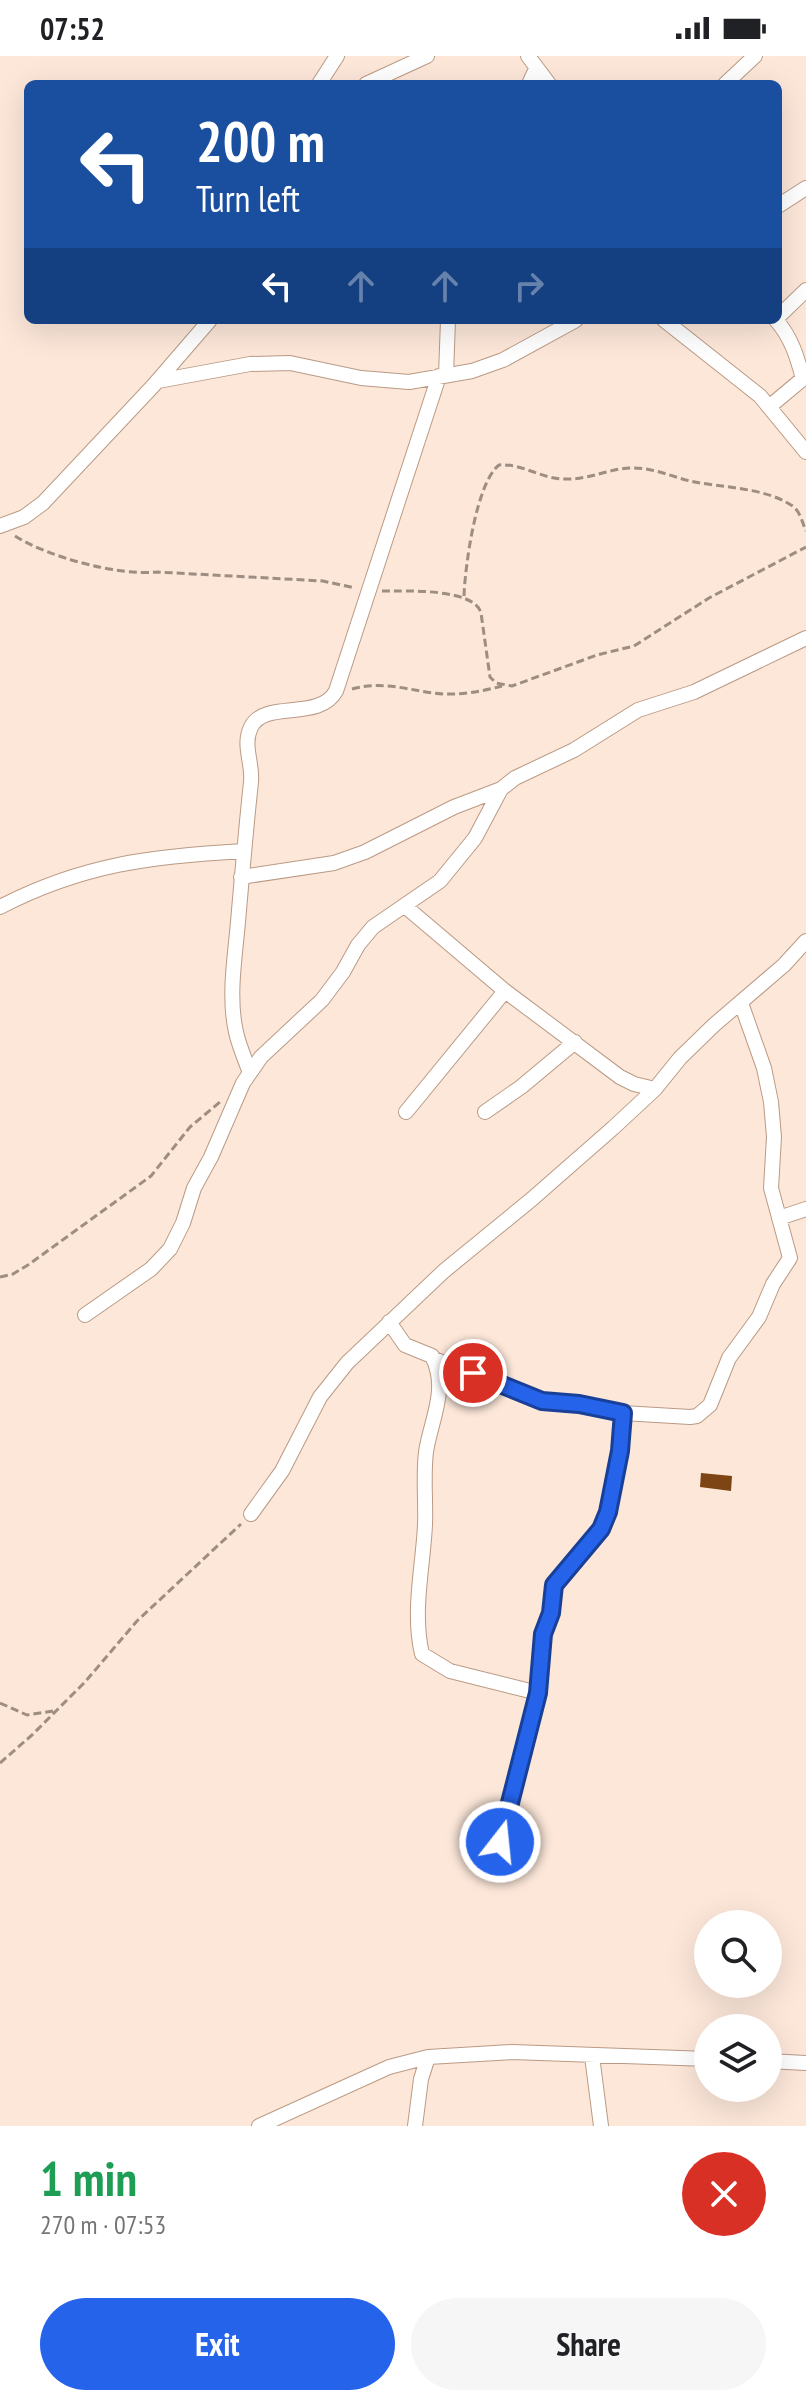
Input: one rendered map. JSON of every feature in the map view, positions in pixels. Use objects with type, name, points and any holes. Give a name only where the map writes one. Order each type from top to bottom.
[{"type":"street","points":[[322,80],[337,56]]},
{"type":"street","points":[[375,80],[427,56]]},
{"type":"street","points":[[528,56],[546,80]]},
{"type":"street","points":[[729,80],[755,56]]},
{"type":"street","points":[[531,80],[536,69]]},
{"type":"street","points":[[782,203],[806,188]]},
{"type":"street","points":[[782,313],[806,290]]},
{"type":"street","points":[[0,526],[24,517],[43,503],[158,381],[207,324]]},
{"type":"street","points":[[250,1073],[236,1030],[233,998],[252,769],[247,745],[252,725],[278,713],[325,704],[334,696],[442,376],[448,324]]},
{"type":"street","points":[[158,381],[250,364],[290,363],[361,378],[409,382],[472,371],[503,360],[569,324]]},
{"type":"street","points":[[769,407],[804,377],[781,324]]},
{"type":"street","points":[[680,325],[760,396],[806,452]]},
{"type":"street","points":[[241,877],[334,863],[365,852],[454,807],[501,789],[515,778],[574,750],[638,710],[694,692],[806,638]]},
{"type":"street","points":[[85,1315],[151,1269],[170,1249],[183,1223],[194,1188],[250,1073],[284,1033],[328,992],[373,927],[440,881],[475,838],[501,789]]},
{"type":"street","points":[[0,907],[98,868],[140,859],[244,851]]},
{"type":"street","points":[[406,907],[505,991],[620,1077],[655,1089]]},
{"type":"street","points":[[251,1514],[282,1471],[320,1397],[347,1363],[444,1271],[532,1199],[655,1089],[680,1058],[784,965],[806,941]]},
{"type":"street","points":[[406,1112],[505,991]]},
{"type":"street","points":[[434,1359],[542,1401],[579,1404],[623,1413],[690,1417],[697,1416],[710,1405],[729,1358],[759,1317],[773,1284],[790,1258],[771,1188],[774,1137],[771,1102],[764,1068],[741,1003]]},
{"type":"street","points":[[485,1112],[575,1042]]},
{"type":"street","points":[[779,1218],[806,1209]]},
{"type":"street","points":[[389,1322],[405,1345],[428,1352],[434,1359],[440,1380],[438,1405],[427,1449],[418,1608],[418,1639],[422,1654],[450,1671],[538,1693]]},
{"type":"street","points":[[500,1842],[538,1693],[543,1634],[551,1613],[554,1585],[601,1529],[608,1512],[620,1451],[623,1413]]},
{"type":"street","points":[[259,2126],[389,2067],[428,2057],[512,2052],[694,2059]]},
{"type":"street","points":[[592,2056],[601,2126]]},
{"type":"street","points":[[415,2126],[421,2079],[428,2057]]},
{"type":"street","points":[[782,2062],[806,2063]]},
{"type":"path","points":[[464,596],[467,560],[477,514],[493,470],[499,465],[567,480],[588,479],[628,468],[641,469],[750,491],[790,503],[797,510],[806,531]]},
{"type":"path","points":[[0,526],[45,552],[134,574],[157,572],[323,581],[368,591],[464,596],[478,605],[490,677],[504,686]]},
{"type":"path","points":[[334,696],[370,685],[435,693],[477,693],[512,686],[597,655],[634,646],[690,609],[806,547]]},
{"type":"path","points":[[0,1277],[28,1265],[151,1176],[190,1127],[211,1108],[240,1090]]},
{"type":"path","points":[[0,1763],[85,1682],[137,1621],[251,1514]]},
{"type":"path","points":[[0,1703],[27,1715],[56,1710]]},
{"type":"building","points":[[701,1473],[732,1476],[731,1491],[700,1487]]},
{"type":"route","points":[[473,1373],[542,1401],[579,1404],[623,1413],[620,1451],[608,1512],[601,1529],[554,1585],[551,1613],[543,1634],[538,1693],[500,1842]]}]
